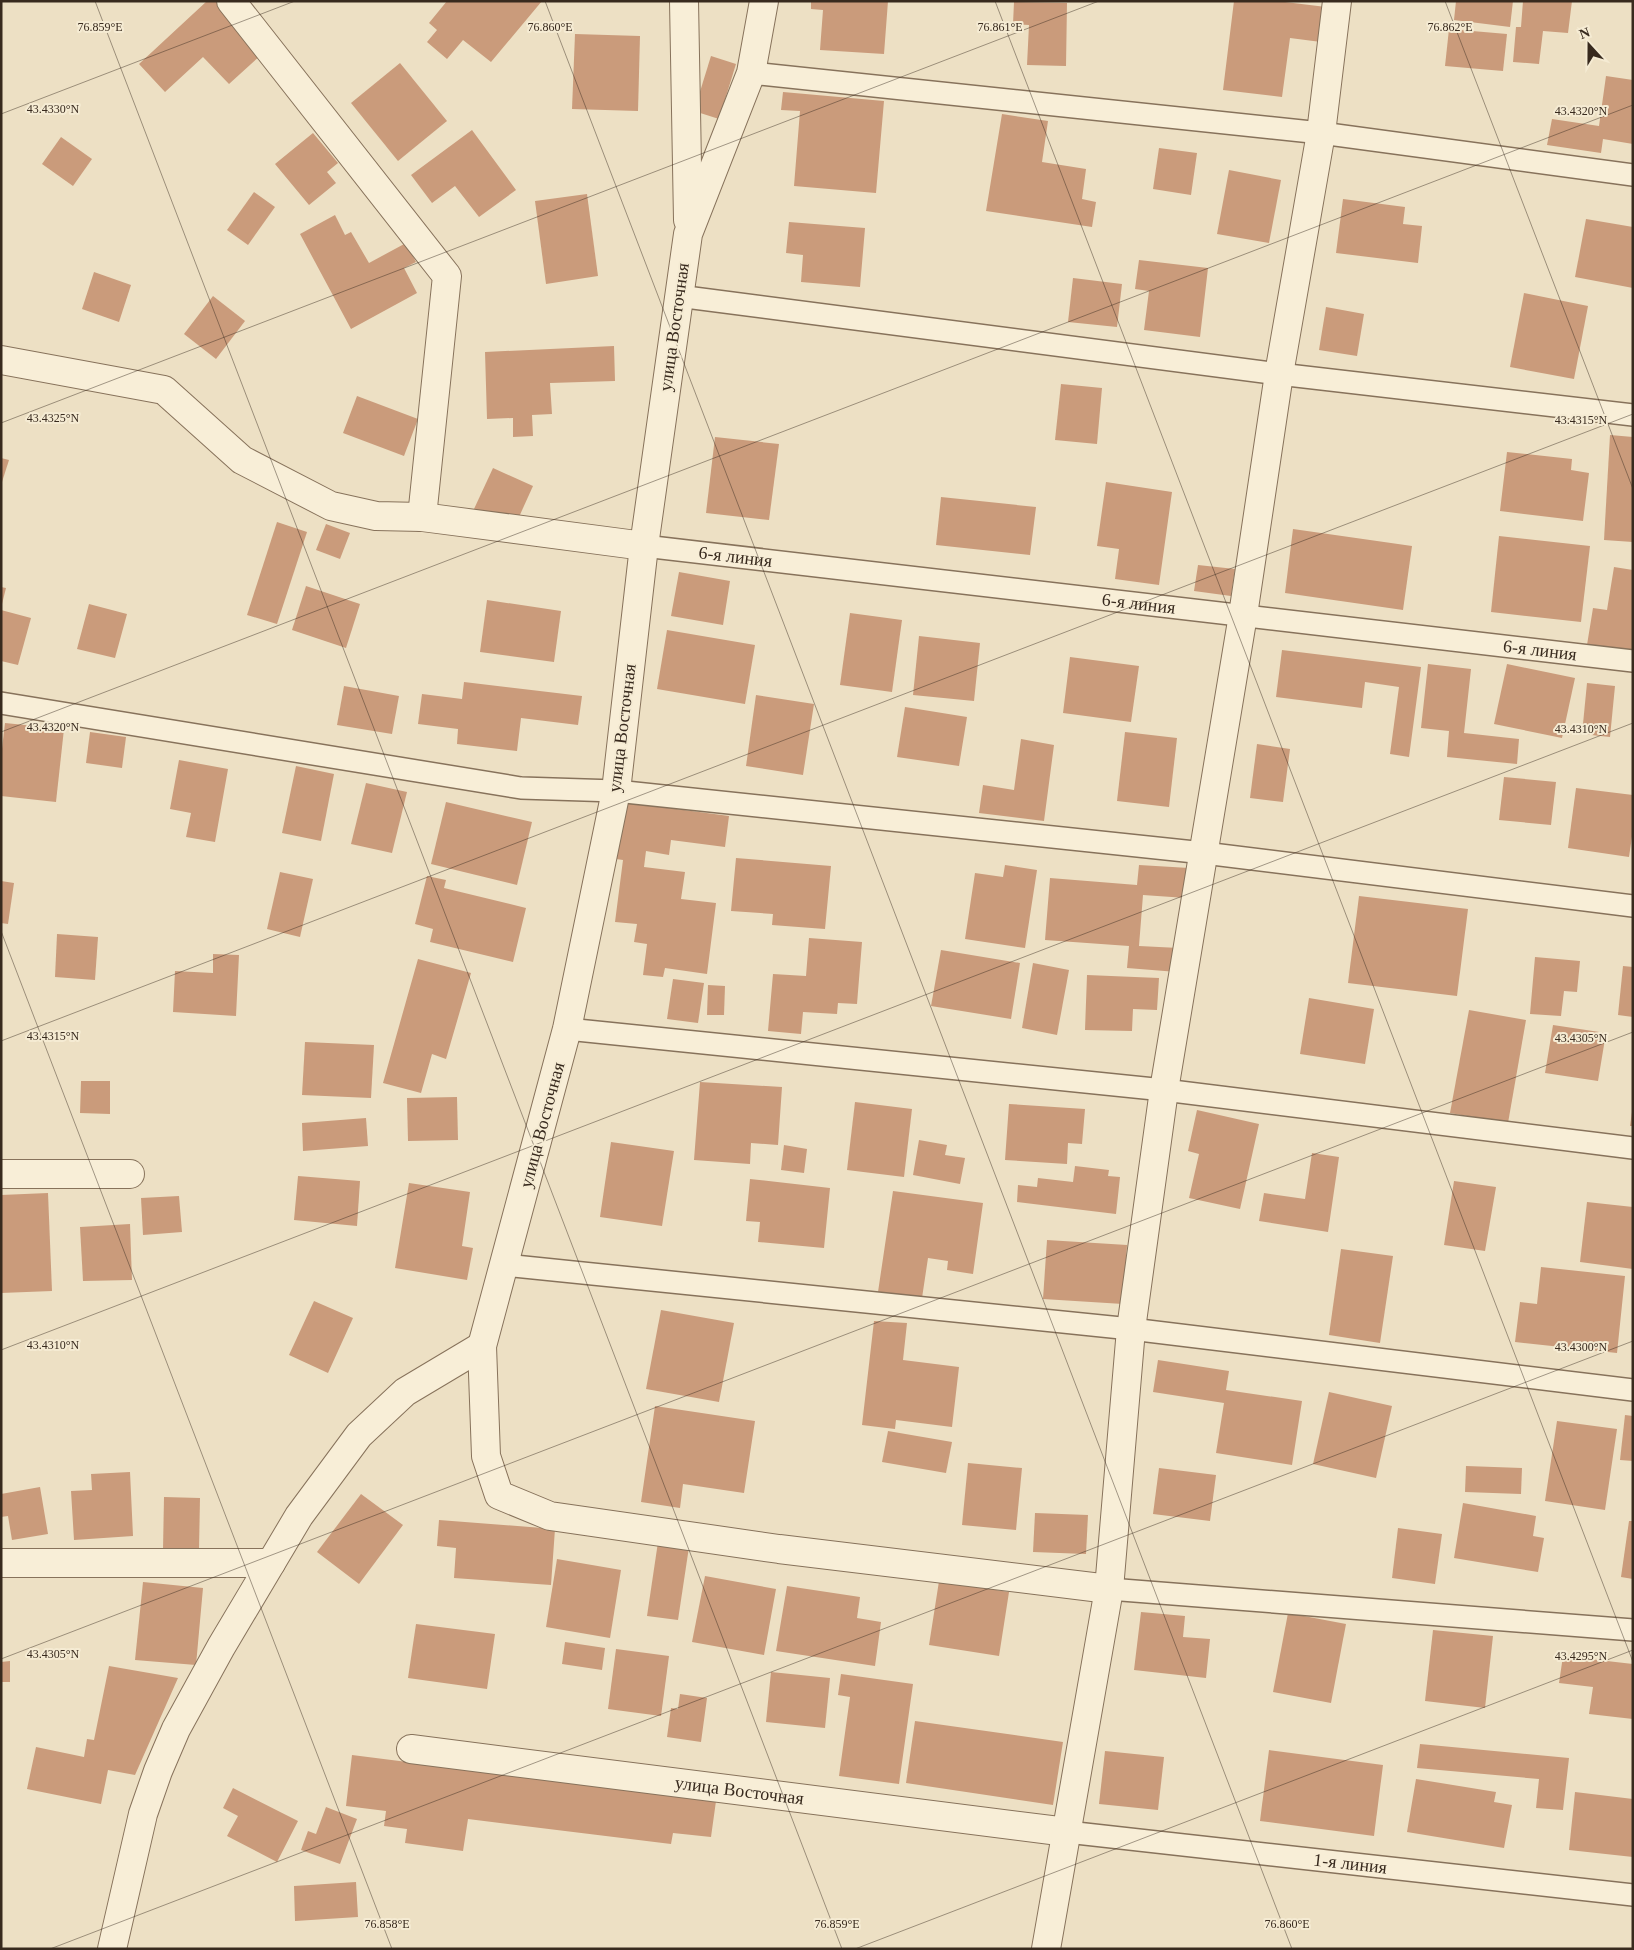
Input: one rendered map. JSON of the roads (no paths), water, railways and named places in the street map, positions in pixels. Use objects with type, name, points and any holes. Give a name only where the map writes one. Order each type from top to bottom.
[{"type":"street","points":[[231,1],[447,276],[422,517]]},
{"type":"street","points":[[684,1],[688,234]]},
{"type":"street","name":"улица Восточная","points":[[764,1],[751,73],[688,234],[644,546],[616,791],[567,1029],[482,1346],[486,1456],[499,1495],[550,1516],[779,1549],[1109,1589]]},
{"type":"street","points":[[1046,1949],[1109,1589],[1131,1329],[1164,1090],[1243,615],[1279,374],[1321,133],[1337,1]]},
{"type":"street","points":[[1,360],[164,390],[242,460],[331,506],[376,516],[422,517],[644,546]]},
{"type":"street","points":[[1,1174],[130,1174]]},
{"type":"street","points":[[112,1949],[143,1814],[158,1771],[176,1729],[221,1646],[299,1516],[359,1435],[405,1392],[482,1346]]},
{"type":"street","points":[[1,1563],[271,1563]]},
{"type":"street","name":"улица Восточная","points":[[411,1749],[1067,1832]]},
{"type":"lane","points":[[751,73],[1321,133],[1633,175]]},
{"type":"lane","points":[[678,296],[1279,374],[1633,415]]},
{"type":"lane","name":"6-я линия","points":[[644,546],[1633,661]]},
{"type":"lane","points":[[1,703],[521,788],[616,791],[1204,853],[1633,906]]},
{"type":"lane","points":[[567,1029],[1164,1090],[1633,1148]]},
{"type":"lane","points":[[504,1265],[1131,1329],[1633,1390]]},
{"type":"lane","points":[[1109,1589],[1633,1630]]},
{"type":"lane","name":"1-я линия","points":[[1067,1832],[1633,1895]]}]
